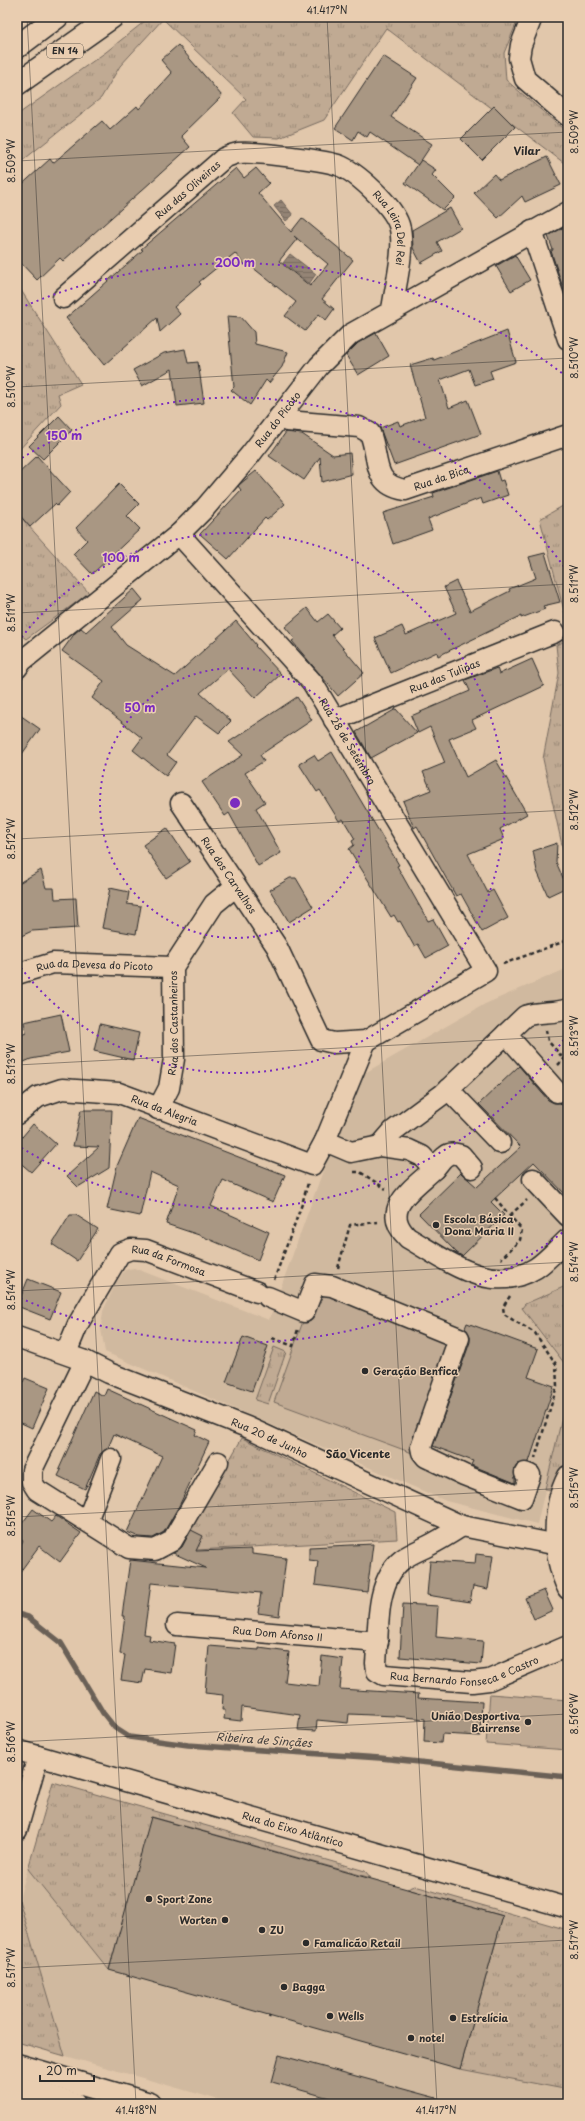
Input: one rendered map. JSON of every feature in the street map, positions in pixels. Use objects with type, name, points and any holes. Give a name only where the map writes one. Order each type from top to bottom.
[{"type":"main road","points":[[17,46],[57,17]]},
{"type":"main road","name":"EN 14","points":[[17,84],[112,17]]},
{"type":"main road","points":[[17,2065],[150,2104]]},
{"type":"main road","points":[[17,2087],[74,2104]]},
{"type":"street","points":[[532,17],[521,46],[519,58],[525,79],[568,116]]},
{"type":"street","name":"Rua das Oliveiras","points":[[63,298],[224,158],[245,153],[322,161],[338,166]]},
{"type":"street","name":"Rua Leira Del Rei","points":[[338,166],[349,171],[387,203],[396,214],[400,227],[401,243],[392,310]]},
{"type":"street","name":"Rua do Picoto","points":[[19,662],[179,534],[241,466],[319,366],[335,348],[351,334],[568,212]]},
{"type":"street","points":[[532,231],[568,339]]},
{"type":"street","name":"Rua da Bica","points":[[280,417],[287,421],[359,427],[370,433],[374,443],[378,469],[384,480],[393,488],[406,490],[568,435]]},
{"type":"street","name":"Rua 28 de Setembro","points":[[179,534],[312,682],[486,971]]},
{"type":"street","name":"Rua das Tulipas","points":[[334,720],[555,632]]},
{"type":"street","name":"Rua dos Carvalhos","points":[[182,803],[277,946],[321,1040],[334,1043],[366,1041]]},
{"type":"street","name":"Rua dos Castanheiros","points":[[158,1109],[169,1088],[174,1059],[173,967],[214,904],[236,886]]},
{"type":"street","name":"Rua da Devesa do Picoto","points":[[17,974],[53,963],[173,967]]},
{"type":"street","points":[[434,1169],[422,1156],[409,1150],[380,1146],[351,1152],[325,1141],[366,1041],[486,971]]},
{"type":"street","points":[[380,1146],[393,1131],[448,1089],[525,1016],[534,1012],[548,1012],[568,1009]]},
{"type":"street","points":[[506,1034],[557,1092]]},
{"type":"street","name":"Rua da Alegria","points":[[17,1114],[38,1097],[62,1089],[119,1093],[158,1109],[312,1165],[325,1141]]},
{"type":"street","points":[[448,1089],[500,1143]]},
{"type":"street","points":[[472,1168],[461,1155],[456,1154],[446,1156],[434,1169],[406,1192],[401,1200],[397,1217],[399,1226],[408,1238],[460,1268],[483,1276],[504,1279],[526,1273],[538,1267],[568,1239]]},
{"type":"street","points":[[533,1179],[568,1216]]},
{"type":"street","name":"Rua da Formosa","points":[[66,1353],[78,1324],[110,1268],[120,1253],[131,1249],[146,1250],[266,1290],[304,1312]]},
{"type":"street","points":[[304,1312],[315,1284],[332,1286],[460,1338],[421,1447],[422,1452],[426,1457],[464,1475],[522,1498],[527,1474]]},
{"type":"street","name":"Rua 20 de Junho","points":[[17,1337],[66,1353],[109,1373],[247,1427],[462,1526],[562,1546]]},
{"type":"street","points":[[85,1361],[31,1476],[37,1490],[129,1548],[156,1550],[172,1541],[218,1462]]},
{"type":"street","points":[[87,1521],[111,1459]]},
{"type":"street","points":[[568,1476],[560,1490],[562,1546],[568,1589]]},
{"type":"street","name":"Rua Bernardo Fonseca e Castro","points":[[462,1526],[442,1539],[404,1559],[393,1569],[386,1580],[382,1593],[376,1668],[380,1673],[472,1682],[489,1680],[502,1676],[568,1646]]},
{"type":"street","name":"Rua Dom Afonso II","points":[[177,1624],[378,1642]]},
{"type":"street","name":"Rua do Eixo Atlântico","points":[[17,1750],[568,1908]]},
{"type":"street","points":[[17,1830],[38,1756]]},
{"type":"path","points":[[486,971],[568,940]]},
{"type":"path","points":[[548,1012],[546,1032],[548,1041],[568,1063]]},
{"type":"path","points":[[558,1065],[564,1059]]},
{"type":"path","points":[[352,1171],[360,1172],[374,1182]]},
{"type":"path","points":[[483,1276],[522,1236],[522,1230],[495,1198]]},
{"type":"path","points":[[510,1215],[524,1203]]},
{"type":"path","points":[[266,1290],[302,1204]]},
{"type":"path","points":[[332,1286],[350,1225],[377,1222]]},
{"type":"path","points":[[509,1297],[503,1307],[504,1314],[535,1333],[556,1364],[557,1386],[527,1474]]},
{"type":"path","points":[[272,1338],[293,1346],[304,1312]]},
{"type":"shaded area","points":[[281,200],[293,215],[286,221],[274,206]]},
{"type":"shaded area","points":[[290,254],[316,274],[309,284],[283,263]]},
{"type":"shaded area","name":"Escola Básica Dona Maria II","points":[[568,968],[568,1285],[525,1304],[523,1309],[568,1368],[568,1393],[537,1524],[446,1501],[105,1352],[101,1329],[103,1311],[116,1283],[125,1270],[134,1268],[269,1320],[328,1157],[363,1074],[485,1004]]},
{"type":"shaded area","points":[[53,1782],[365,1871],[371,1878],[407,1889],[415,1886],[568,1930],[568,2075],[559,2104],[233,2104],[17,2042],[17,1906]]},
{"type":"green space","points":[[150,17],[519,17],[504,53],[506,80],[568,133],[568,166],[386,28],[324,120],[279,138],[253,137],[233,113],[246,99],[163,19],[120,66],[101,98],[17,165],[17,115],[106,52]]},
{"type":"green space","points":[[17,284],[81,384],[58,394],[61,404],[17,452]]},
{"type":"green space","points":[[568,503],[568,626],[540,519]]},
{"type":"green space","points":[[17,513],[89,593],[26,639],[17,632]]},
{"type":"green space","points":[[568,640],[568,872],[543,759],[559,673],[556,645]]},
{"type":"green space","points":[[568,1285],[568,1304],[564,1306],[568,1314],[568,1368],[522,1308],[525,1304]]},
{"type":"green space","name":"Geração Benfica","points":[[315,1288],[457,1340],[415,1454],[274,1402]]},
{"type":"green space","points":[[274,1347],[286,1352],[268,1404],[255,1400]]},
{"type":"green space","points":[[568,1393],[568,1460],[555,1490],[545,1489]]},
{"type":"green space","points":[[242,1438],[395,1512],[397,1539],[178,1551]]},
{"type":"green space","name":"União Desportiva Bairrense","points":[[490,1694],[568,1700],[568,1750],[486,1744]]},
{"type":"green space","points":[[53,1782],[365,1871],[371,1878],[152,1817],[109,1970],[28,1869]]},
{"type":"green space","points":[[415,1886],[568,1930],[568,2075],[564,2089],[460,2069],[503,1916],[407,1889]]},
{"type":"green space","points":[[19,1900],[65,2056],[17,2042],[17,1906]]},
{"type":"building","points":[[178,45],[222,96],[181,136],[190,147],[63,261],[60,258],[37,280],[17,259],[17,189],[50,159],[53,163],[102,121],[110,130],[137,106],[139,109],[172,73],[161,60]]},
{"type":"building","points":[[383,56],[417,78],[391,117],[432,144],[418,165],[370,132],[367,137],[358,131],[353,140],[335,128]]},
{"type":"building","points":[[494,106],[515,127],[482,160],[461,139]]},
{"type":"building","points":[[547,157],[561,185],[525,202],[522,196],[498,218],[474,193],[494,174],[499,180]]},
{"type":"building","points":[[421,160],[436,170],[432,175],[455,198],[443,210],[405,183]]},
{"type":"building","points":[[236,168],[244,178],[256,168],[269,183],[258,193],[291,232],[302,218],[353,260],[322,299],[334,309],[326,320],[319,314],[305,331],[285,316],[296,302],[247,263],[244,265],[235,253],[199,282],[201,284],[174,307],[180,314],[160,332],[157,318],[104,365],[66,318],[143,250],[141,249]],"holes":[[[294,236],[328,264],[310,286],[279,261],[297,239]]]},
{"type":"building","points":[[450,208],[461,228],[437,242],[442,251],[421,263],[413,248],[412,230]]},
{"type":"building","points":[[568,225],[567,300],[551,251],[553,250],[548,236]]},
{"type":"building","points":[[515,255],[530,280],[511,291],[496,266]]},
{"type":"building","points":[[227,316],[241,317],[254,332],[255,344],[288,352],[282,367],[269,383],[266,380],[250,405],[231,390],[234,387]]},
{"type":"building","points":[[507,331],[516,362],[490,371],[493,379],[475,385],[469,369],[440,380],[449,408],[468,400],[481,434],[394,465],[380,428],[398,421],[400,426],[425,417],[410,365],[433,358],[434,360]]},
{"type":"building","points":[[376,333],[389,356],[358,375],[346,355],[358,343]]},
{"type":"building","points":[[185,349],[188,363],[198,362],[204,403],[177,406],[172,369],[142,386],[133,370],[164,353]]},
{"type":"building","points":[[59,416],[72,430],[43,459],[29,446]]},
{"type":"building","points":[[286,432],[302,434],[333,455],[350,453],[352,474],[322,482],[320,457],[304,480],[269,456]]},
{"type":"building","points":[[37,456],[70,492],[57,506],[55,504],[30,527],[17,512],[17,475]]},
{"type":"building","points":[[256,471],[285,504],[267,520],[265,518],[228,559],[200,534],[241,490],[238,486]]},
{"type":"building","points":[[497,471],[500,481],[503,480],[508,495],[483,504],[481,498],[428,519],[432,530],[393,544],[383,513],[434,497],[433,493]]},
{"type":"building","points":[[119,484],[139,504],[127,516],[140,529],[92,574],[73,554],[87,540],[76,528]]},
{"type":"building","points":[[545,553],[560,602],[543,606],[545,609],[521,618],[521,616],[438,656],[437,652],[391,673],[375,638],[402,626],[406,635],[456,613],[444,587],[456,581],[470,611],[510,591],[509,589],[536,578],[529,557]]},
{"type":"building","points":[[134,589],[143,600],[112,627],[126,645],[175,676],[236,621],[256,645],[255,646],[281,674],[255,698],[228,669],[200,693],[231,721],[219,733],[196,716],[167,755],[176,762],[166,776],[133,750],[142,738],[92,698],[104,681],[62,651],[75,633],[81,628],[86,632]]},
{"type":"building","points":[[307,608],[318,622],[328,614],[340,628],[332,635],[364,673],[338,696],[292,641],[295,639],[285,627]]},
{"type":"building","points":[[532,659],[544,686],[472,720],[476,728],[449,739],[466,777],[496,760],[527,814],[500,829],[504,839],[468,854],[488,893],[493,890],[508,918],[482,932],[461,894],[456,896],[417,826],[414,828],[403,801],[431,790],[423,772],[445,763],[430,727],[418,733],[411,716],[470,691],[465,680],[497,668],[499,674]]},
{"type":"building","points":[[297,697],[312,720],[260,755],[264,761],[245,773],[265,802],[256,808],[281,853],[258,866],[229,813],[225,816],[202,782],[243,755],[229,742]]},
{"type":"building","points":[[396,709],[417,733],[371,758],[356,732]]},
{"type":"building","points":[[17,713],[40,729],[17,761]]},
{"type":"building","points":[[332,752],[399,865],[397,866],[428,921],[433,919],[448,946],[426,958],[418,944],[414,946],[400,921],[398,922],[394,915],[391,917],[349,849],[354,845],[352,841],[355,839],[343,819],[339,821],[320,790],[317,792],[299,764],[314,755],[318,761]]},
{"type":"building","points":[[167,828],[190,862],[166,878],[143,845]]},
{"type":"building","points":[[557,843],[556,862],[567,887],[548,896],[537,871],[533,851]]},
{"type":"building","points":[[41,870],[46,888],[54,888],[55,899],[76,898],[78,928],[32,931],[17,938],[17,884]]},
{"type":"building","points":[[290,878],[296,878],[313,907],[289,922],[270,890]]},
{"type":"building","points":[[110,888],[129,892],[127,904],[141,906],[136,934],[102,928]]},
{"type":"building","points":[[61,1014],[69,1052],[31,1059],[17,1065],[17,1037],[26,1033],[24,1022]]},
{"type":"building","points":[[100,1024],[139,1033],[133,1060],[94,1051]]},
{"type":"building","points":[[519,1066],[548,1100],[554,1103],[560,1103],[568,1111],[568,1197],[534,1162],[491,1202],[504,1215],[462,1256],[457,1253],[419,1214],[461,1173],[477,1187],[521,1147],[479,1104]]},
{"type":"building","points":[[81,1110],[112,1110],[109,1168],[78,1187],[67,1176],[99,1147],[73,1146]]},
{"type":"building","points":[[138,1118],[285,1175],[273,1202],[223,1180],[211,1206],[269,1232],[258,1260],[199,1235],[166,1224],[179,1185],[150,1172],[140,1216],[107,1209],[117,1166]]},
{"type":"building","points":[[33,1124],[56,1144],[31,1172],[17,1160],[17,1143]]},
{"type":"building","points":[[70,1215],[76,1215],[98,1229],[77,1261],[52,1244]]},
{"type":"building","points":[[28,1279],[61,1292],[50,1319],[17,1306]]},
{"type":"building","points":[[467,1323],[538,1349],[528,1377],[554,1386],[529,1462],[518,1464],[515,1468],[515,1483],[471,1465],[473,1461],[433,1446],[470,1342],[470,1336],[465,1328]]},
{"type":"building","points":[[243,1337],[268,1346],[252,1391],[226,1382]]},
{"type":"building","points":[[25,1378],[49,1388],[32,1428],[17,1421],[17,1395]]},
{"type":"building","points":[[107,1389],[197,1430],[195,1435],[209,1442],[180,1504],[164,1532],[153,1538],[139,1537],[127,1532],[162,1456],[114,1434],[108,1448],[100,1454],[85,1489],[58,1476],[61,1470],[59,1469],[94,1391],[104,1396]]},
{"type":"building","points":[[33,1509],[51,1522],[56,1516],[81,1533],[60,1562],[39,1546],[17,1576],[17,1550],[23,1541],[17,1536],[17,1530]]},
{"type":"building","points":[[191,1530],[203,1536],[196,1551],[252,1549],[252,1554],[286,1558],[279,1616],[258,1613],[261,1593],[151,1583],[144,1634],[150,1635],[149,1640],[175,1644],[171,1673],[145,1669],[142,1683],[121,1680],[125,1655],[120,1654],[125,1616],[122,1616],[130,1560],[206,1568],[173,1553],[182,1547]]},
{"type":"building","points":[[373,1544],[367,1592],[315,1585],[318,1561],[309,1560],[309,1547]]},
{"type":"building","points":[[476,1554],[493,1556],[488,1589],[473,1586],[470,1602],[427,1595],[430,1561],[475,1564]]},
{"type":"building","points":[[544,1590],[553,1610],[534,1619],[525,1598]]},
{"type":"building","points":[[403,1604],[438,1606],[436,1637],[483,1641],[481,1664],[400,1657]]},
{"type":"building","points":[[209,1646],[259,1650],[259,1648],[289,1652],[285,1682],[319,1686],[322,1656],[343,1659],[340,1689],[419,1694],[418,1698],[482,1702],[480,1736],[442,1734],[441,1743],[424,1742],[425,1719],[395,1716],[349,1714],[348,1723],[317,1720],[316,1731],[298,1730],[300,1715],[242,1707],[241,1721],[224,1719],[225,1710],[222,1710],[223,1695],[205,1693]]},
{"type":"building","name":"Famalicão Retail","points":[[151,1817],[503,1916],[460,2069],[109,1970]]},
{"type":"building","points":[[279,2055],[440,2099],[439,2104],[351,2104],[272,2082]]},
{"type":"waterway","name":"Ribeira de Sinçães","points":[[17,1614],[28,1617],[61,1643],[103,1713],[115,1728],[129,1737],[188,1745],[380,1758],[568,1777]]},
{"type":"place","name":"Escola Básica Dona Maria II","points":[[436,1225]]},
{"type":"place","name":"Geração Benfica","points":[[365,1371]]},
{"type":"place","name":"União Desportiva Bairrense","points":[[528,1722]]},
{"type":"place","name":"Sport Zone","points":[[149,1899]]},
{"type":"place","name":"Worten","points":[[225,1920]]},
{"type":"place","name":"ZU","points":[[262,1930]]},
{"type":"place","name":"Famalicão Retail","points":[[306,1943]]},
{"type":"place","name":"Bagga","points":[[284,1987]]},
{"type":"place","name":"Wells","points":[[330,2016]]},
{"type":"place","name":"Estrelícia","points":[[453,2018]]},
{"type":"place","name":"note!","points":[[411,2038]]},
{"type":"district","name":"Vilar","points":[[527,151]]},
{"type":"district","name":"São Vicente","points":[[358,1454]]}]
